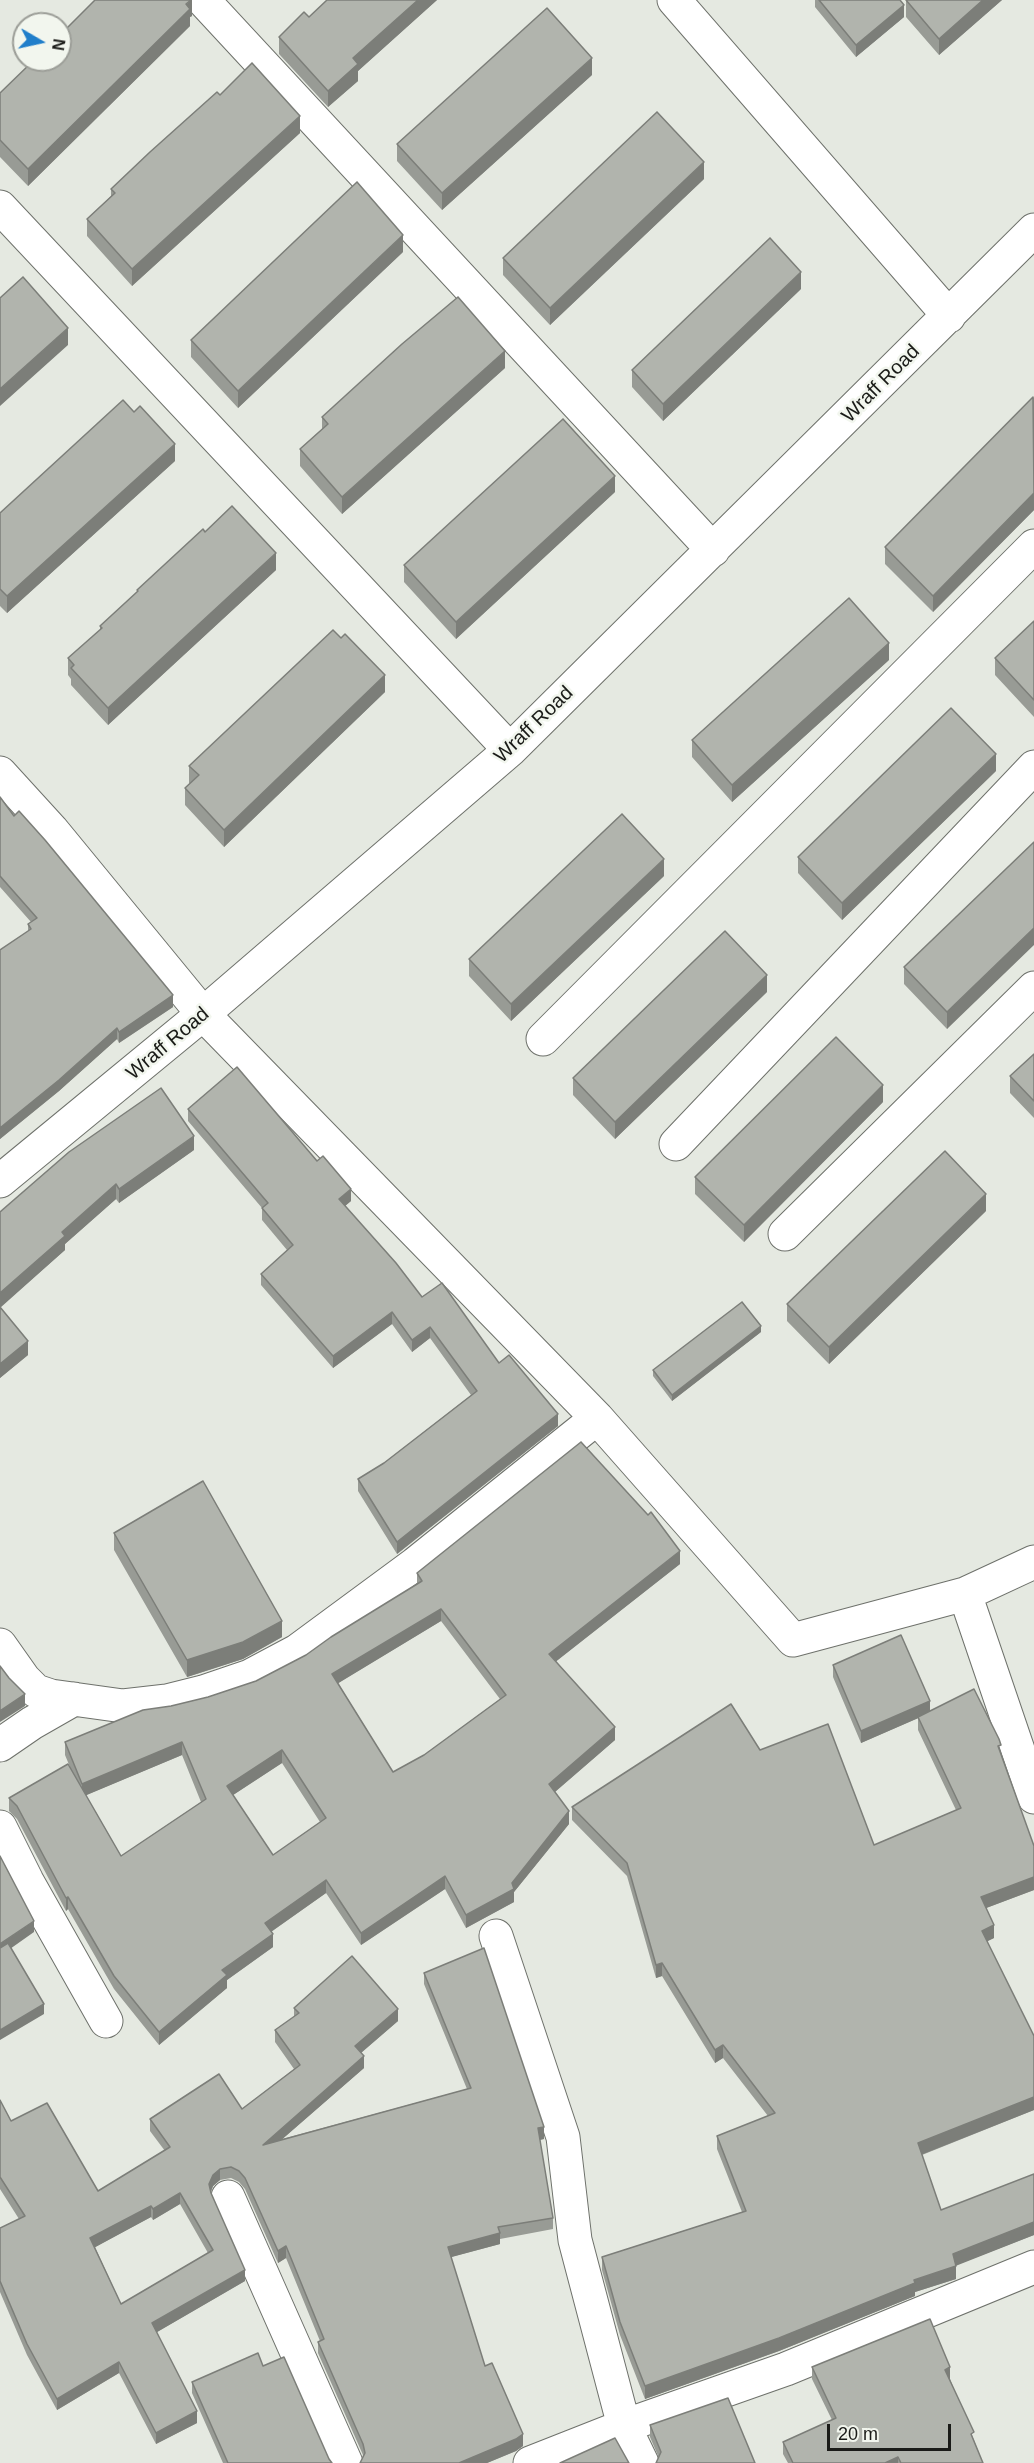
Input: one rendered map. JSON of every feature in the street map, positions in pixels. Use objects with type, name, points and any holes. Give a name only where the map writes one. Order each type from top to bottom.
[{"type":"street","points":[[203,0],[713,550]]},
{"type":"street","points":[[674,0],[949,316]]},
{"type":"street","points":[[0,207],[510,750]]},
{"type":"street","name":"Wraff Road","points":[[0,1181],[203,1014],[510,750],[949,316],[1029,244]]},
{"type":"street","points":[[543,1039],[1034,546]]},
{"type":"street","points":[[676,1144],[1034,767]]},
{"type":"street","points":[[0,773],[52,830],[203,1014],[597,1418],[793,1640],[965,1594],[1034,1562]]},
{"type":"street","points":[[785,1234],[1034,988]]},
{"type":"street","points":[[0,1645],[24,1679],[36,1691],[123,1706],[167,1701],[250,1676],[297,1651],[415,1564],[597,1418]]},
{"type":"street","points":[[965,1594],[1034,1797]]},
{"type":"street","points":[[0,1744],[74,1699]]},
{"type":"street","points":[[0,1827],[38,1901],[106,2021]]},
{"type":"street","points":[[496,1936],[563,2137],[575,2240],[624,2426],[642,2463]]},
{"type":"street","points":[[228,2197],[346,2463]]},
{"type":"street","points":[[530,2463],[624,2426],[786,2369],[1034,2267]]},
{"type":"building","points":[[95,0],[191,0],[186,4],[190,9],[28,169],[0,140],[0,93],[22,72],[72,72],[72,23]]},
{"type":"building","points":[[327,0],[418,0],[353,58],[358,64],[328,91],[279,37],[304,12],[309,17]]},
{"type":"building","points":[[819,0],[900,0],[904,5],[856,45]]},
{"type":"building","points":[[906,0],[983,0],[939,39]]},
{"type":"building","points":[[547,8],[592,58],[442,193],[397,144]]},
{"type":"building","points":[[252,63],[300,116],[132,269],[87,219],[115,193],[111,189],[150,152],[217,92],[220,95]]},
{"type":"building","points":[[657,112],[704,162],[550,308],[503,258]]},
{"type":"building","points":[[357,182],[403,235],[238,391],[191,340]]},
{"type":"building","points":[[770,238],[801,272],[663,404],[632,370]]},
{"type":"building","points":[[23,277],[68,328],[0,389],[0,298]]},
{"type":"building","points":[[458,297],[505,351],[342,497],[300,449],[328,424],[322,417],[402,344]]},
{"type":"building","points":[[1033,397],[1034,493],[933,596],[885,547]]},
{"type":"building","points":[[123,400],[134,412],[140,406],[175,444],[7,596],[0,589],[0,513]]},
{"type":"building","points":[[563,419],[615,476],[456,622],[404,565]]},
{"type":"building","points":[[232,506],[276,553],[108,708],[71,668],[74,665],[68,658],[102,628],[100,626],[137,590],[203,529],[205,532]]},
{"type":"building","points":[[849,598],[889,643],[732,785],[692,740]]},
{"type":"building","points":[[1034,621],[1034,700],[995,658]]},
{"type":"building","points":[[333,630],[341,638],[345,634],[385,675],[224,830],[185,788],[199,775],[189,766]]},
{"type":"building","points":[[951,708],[996,754],[842,903],[798,857]]},
{"type":"building","points":[[0,797],[14,816],[19,811],[45,840],[173,995],[119,1032],[117,1028],[59,1080],[0,1128],[0,950],[31,929],[28,924],[37,918],[0,876]]},
{"type":"building","points":[[622,814],[664,859],[511,1004],[469,959]]},
{"type":"building","points":[[1034,842],[1034,928],[947,1012],[904,967]]},
{"type":"building","points":[[725,931],[767,975],[615,1122],[573,1078]]},
{"type":"building","points":[[836,1037],[883,1085],[744,1225],[695,1177]]},
{"type":"building","points":[[1034,1054],[1034,1101],[1010,1076]]},
{"type":"building","points":[[237,1067],[317,1161],[323,1156],[351,1189],[339,1199],[396,1263],[422,1297],[442,1283],[499,1363],[509,1355],[558,1414],[397,1542],[358,1479],[384,1463],[477,1391],[430,1327],[412,1340],[392,1312],[333,1356],[261,1274],[293,1245],[262,1208],[268,1203],[188,1109]]},
{"type":"building","points":[[161,1088],[194,1136],[119,1189],[116,1184],[62,1232],[65,1236],[0,1293],[0,1212],[69,1152]]},
{"type":"building","points":[[945,1151],[986,1194],[829,1347],[787,1304]]},
{"type":"building","points":[[742,1302],[761,1326],[672,1395],[653,1370]]},
{"type":"building","points":[[0,1307],[28,1341],[0,1364]]},
{"type":"building","points":[[581,1442],[648,1515],[651,1512],[680,1551],[549,1654],[615,1727],[549,1784],[569,1811],[512,1883],[514,1889],[466,1915],[445,1876],[361,1933],[326,1880],[265,1923],[273,1934],[222,1970],[227,1975],[159,2032],[114,1976],[68,1897],[66,1898],[17,1806],[9,1798],[68,1764],[121,1856],[206,1799],[182,1742],[82,1784],[65,1742],[143,1710],[208,1697],[256,1681],[306,1655],[422,1581],[417,1573]],"holes":[[[441,1609],[506,1695],[424,1755],[393,1772],[332,1674]],[[282,1750],[326,1818],[273,1855],[227,1786]]]},
{"type":"building","points":[[203,1481],[282,1621],[243,1642],[187,1660],[114,1533]]},
{"type":"building","points":[[901,1635],[930,1701],[861,1731],[833,1665]]},
{"type":"building","points":[[0,1666],[25,1694],[0,1711]]},
{"type":"building","points":[[974,1689],[999,1739],[1001,1745],[998,1746],[1034,1846],[1034,1877],[981,1897],[994,1925],[982,1931],[1034,2036],[1034,2097],[918,2143],[941,2210],[1034,2174],[1034,2222],[953,2254],[956,2266],[914,2280],[915,2283],[779,2338],[645,2386],[620,2322],[602,2257],[746,2211],[717,2136],[775,2113],[723,2045],[715,2050],[662,1963],[656,1965],[627,1863],[572,1807],[731,1704],[760,1750],[828,1724],[874,1845],[961,1808],[918,1717]]},
{"type":"building","points":[[0,1856],[34,1921],[0,1944]]},
{"type":"building","points":[[8,1943],[44,2004],[0,2030],[0,1948]]},
{"type":"building","points":[[484,1948],[544,2127],[538,2128],[553,2218],[498,2227],[500,2233],[448,2247],[485,2366],[492,2363],[523,2434],[459,2463],[360,2463],[365,2453],[363,2444],[318,2342],[324,2339],[286,2246],[278,2251],[245,2178],[231,2167],[220,2169],[213,2175],[209,2184],[245,2270],[152,2323],[197,2411],[156,2433],[119,2362],[57,2399],[27,2344],[0,2281],[0,2228],[25,2216],[0,2177],[0,2100],[11,2121],[47,2103],[98,2191],[170,2147],[150,2119],[219,2074],[242,2109],[300,2065],[275,2030],[299,2013],[294,2008],[352,1956],[398,2009],[355,2046],[364,2056],[263,2145],[471,2088],[424,1973]],"holes":[[[180,2193],[213,2250],[121,2304],[90,2238],[151,2206],[153,2209]]]},
{"type":"building","points":[[930,2319],[950,2367],[945,2370],[974,2432],[971,2434],[983,2463],[901,2463],[898,2457],[885,2463],[793,2463],[783,2442],[836,2418],[812,2367]]},
{"type":"building","points":[[258,2353],[263,2366],[284,2357],[332,2463],[228,2463],[192,2382]]},
{"type":"building","points":[[728,2398],[755,2463],[656,2463],[661,2452],[650,2425]]},
{"type":"building","points":[[615,2438],[629,2463],[560,2463]]}]
